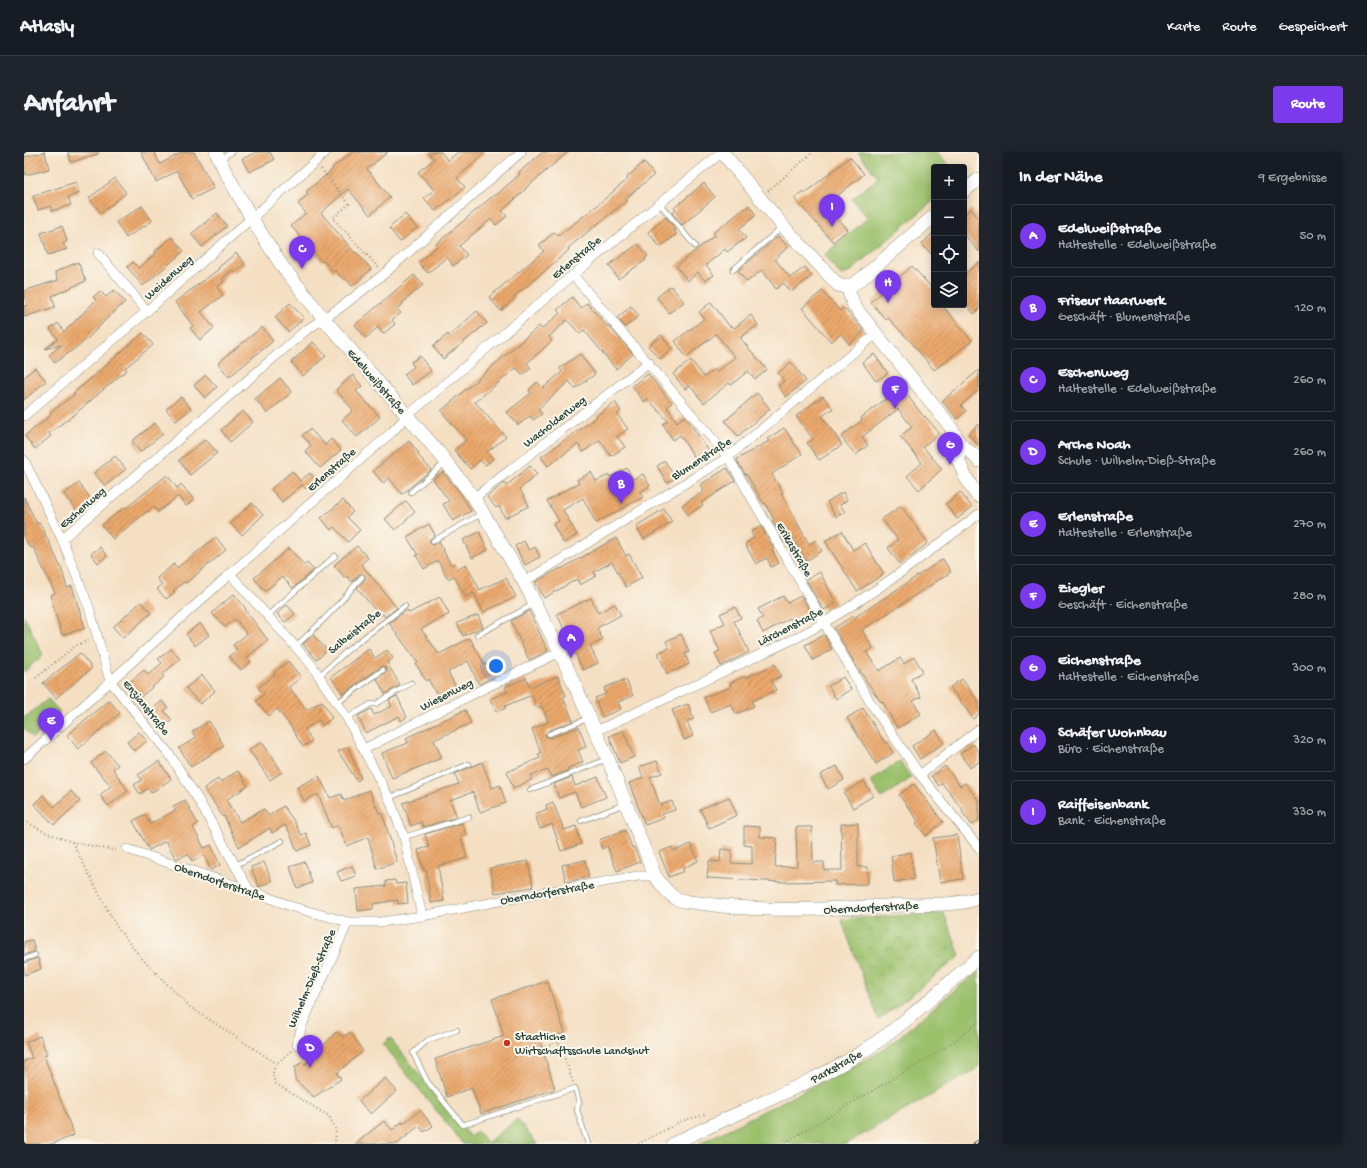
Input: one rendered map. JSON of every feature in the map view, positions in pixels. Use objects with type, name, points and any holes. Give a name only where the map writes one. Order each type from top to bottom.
[{"type":"street","name":"Weidenweg","points":[[24,416],[147,311],[326,152]]},
{"type":"street","name":"Eschenweg","points":[[62,539],[306,331],[384,274],[521,152]]},
{"type":"street","points":[[722,152],[783,226],[838,285],[847,287],[853,285],[931,219]]},
{"type":"street","name":"Erlenstraße","points":[[24,759],[230,574],[392,432],[407,416],[573,275],[722,152]]},
{"type":"street","name":"Edelweißstraße","points":[[217,156],[252,219],[282,266],[324,319],[446,462],[474,498],[524,582],[560,652],[596,730],[655,876]]},
{"type":"street","points":[[967,189],[979,179]]},
{"type":"street","points":[[98,253],[147,311]]},
{"type":"street","name":"Erikastraße","points":[[573,275],[649,362],[728,457],[871,703],[920,775],[979,848]]},
{"type":"street","points":[[847,287],[854,306],[950,426],[960,444],[979,461]]},
{"type":"street","name":"Blumenstraße","points":[[524,582],[728,457],[876,333]]},
{"type":"street","name":"Wacholderweg","points":[[474,498],[649,362]]},
{"type":"street","points":[[960,444],[958,459],[965,476],[976,494],[979,496]]},
{"type":"street","name":"Enzianstraße","points":[[24,460],[62,539],[89,607],[110,681],[170,755],[199,801],[249,890]]},
{"type":"street","name":"Lärchenstraße","points":[[596,730],[796,638],[825,623],[916,562],[979,514]]},
{"type":"street","points":[[230,574],[311,664],[347,718],[389,798],[404,837],[422,916]]},
{"type":"street","name":"Wiesenweg","points":[[364,749],[560,652]]},
{"type":"street","points":[[920,775],[979,729]]},
{"type":"street","name":"Oberndorferstraße","points":[[127,849],[249,890],[294,907],[348,922],[381,922],[422,916],[638,876],[655,876],[665,889],[676,899],[746,908],[822,910],[975,902]]},
{"type":"street","name":"Wilhelm-Dieß-Straße","points":[[297,1045],[302,1025],[348,922]]},
{"type":"street","name":"Parkstraße","points":[[673,1144],[829,1071],[865,1050],[906,1019],[979,957]]},
{"type":"lane","name":"Edelweißstraße","points":[[217,156],[232,152]]},
{"type":"lane","points":[[659,203],[695,246]]},
{"type":"lane","points":[[733,270],[783,226]]},
{"type":"lane","points":[[411,492],[446,462]]},
{"type":"lane","points":[[433,541],[483,513]]},
{"type":"lane","points":[[267,616],[335,556]]},
{"type":"lane","points":[[295,647],[330,614],[346,596],[348,591],[362,577]]},
{"type":"lane","points":[[477,635],[536,604]]},
{"type":"lane","name":"Salbeistraße","points":[[319,676],[349,649],[405,606]]},
{"type":"lane","points":[[337,702],[383,670]]},
{"type":"lane","points":[[347,718],[371,704],[376,704],[411,683]]},
{"type":"lane","points":[[549,734],[590,718]]},
{"type":"lane","points":[[530,790],[608,759]]},
{"type":"lane","points":[[389,798],[469,764]]},
{"type":"lane","points":[[581,821],[626,804]]},
{"type":"lane","points":[[404,837],[469,817]]},
{"type":"lane","points":[[236,865],[282,841]]},
{"type":"lane","points":[[24,959],[34,955]]},
{"type":"lane","points":[[457,1030],[428,1040],[413,1053],[427,1081],[463,1125],[575,1088],[579,1102],[577,1110],[588,1144]]},
{"type":"path","points":[[760,198],[813,152]]},
{"type":"path","points":[[315,162],[349,204],[333,218],[384,274]]},
{"type":"path","points":[[36,678],[75,646],[98,636]]},
{"type":"path","points":[[24,821],[45,832],[72,842],[117,851],[127,849]]},
{"type":"path","points":[[72,842],[116,926],[143,960],[190,1007],[276,1063]]},
{"type":"path","points":[[782,1144],[929,1058],[957,1039],[979,1021]]},
{"type":"path","points":[[515,1057],[559,1042],[575,1088]]},
{"type":"path","points":[[297,1045],[276,1063],[273,1075],[274,1079],[276,1084],[330,1116],[336,1130],[335,1144]]},
{"type":"path","points":[[638,1144],[682,1121],[712,1112]]},
{"type":"green space","points":[[858,152],[937,152],[948,164],[931,164],[931,203],[850,272],[842,275],[824,255],[868,218],[852,199],[878,178]]},
{"type":"green space","points":[[24,616],[43,655],[24,672]]},
{"type":"green space","points":[[48,699],[60,712],[33,738],[24,729],[24,718]]},
{"type":"green space","points":[[900,761],[911,778],[882,798],[870,781]]},
{"type":"green space","points":[[944,913],[960,956],[879,1020],[841,919]]},
{"type":"green space","points":[[979,970],[979,1066],[975,1070],[846,1144],[699,1144],[882,1051]]},
{"type":"green space","points":[[390,1038],[470,1137],[477,1131],[487,1143],[517,1119],[537,1144],[463,1144],[383,1044]]},
{"type":"building","points":[[45,152],[49,169],[26,175],[24,169],[24,157]]},
{"type":"building","points":[[68,152],[98,152],[98,154],[71,162]]},
{"type":"building","points":[[141,152],[154,152],[160,164],[183,152],[194,152],[214,188],[192,199],[177,171],[156,182]]},
{"type":"building","points":[[256,152],[270,152],[274,160],[249,172],[242,159]]},
{"type":"building","points":[[352,152],[388,152],[367,169],[390,197],[370,215],[348,189],[321,213],[355,253],[356,252],[371,269],[352,286],[335,270],[333,272],[313,251],[310,253],[300,241],[302,239],[291,226],[306,213],[298,204],[308,194],[306,192]]},
{"type":"building","points":[[428,152],[441,152],[448,161],[458,152],[486,152],[457,178],[465,187],[435,211],[424,198],[434,190],[418,172],[434,159]]},
{"type":"building","points":[[543,152],[568,152],[502,211],[507,216],[496,225],[491,219],[459,246],[467,255],[453,266],[447,257],[428,273],[418,263],[437,246],[436,244],[494,195],[495,196],[520,174],[519,172]]},
{"type":"building","points":[[850,157],[864,174],[826,205],[848,230],[833,242],[794,198],[803,191],[805,193]]},
{"type":"building","points":[[644,162],[654,175],[625,199],[626,201],[568,248],[569,250],[514,297],[515,298],[501,311],[489,297],[544,251],[539,245],[555,232],[558,236],[595,207],[628,179],[627,177]]},
{"type":"building","points":[[115,178],[126,193],[101,213],[89,198]]},
{"type":"building","points":[[76,182],[79,193],[68,197],[71,205],[52,211],[51,206],[38,210],[33,196]]},
{"type":"building","points":[[704,183],[715,197],[682,225],[672,213],[676,210],[674,208]]},
{"type":"building","points":[[749,205],[756,215],[739,229],[746,238],[727,252],[725,249],[706,265],[714,275],[705,281],[698,272],[688,281],[676,266],[715,235],[713,233]]},
{"type":"building","points":[[142,206],[152,221],[126,238],[116,222]]},
{"type":"building","points":[[971,209],[979,219],[979,252],[967,238],[967,212]]},
{"type":"building","points":[[217,213],[227,226],[202,247],[191,234]]},
{"type":"building","points":[[405,214],[417,228],[400,242],[389,228]]},
{"type":"building","points":[[666,217],[676,230],[674,231],[677,234],[660,247],[648,232]]},
{"type":"building","points":[[62,226],[67,241],[63,244],[67,249],[48,255],[41,233]]},
{"type":"building","points":[[931,235],[931,254],[922,244]]},
{"type":"building","points":[[778,236],[788,247],[775,259],[790,278],[805,267],[812,276],[791,292],[784,283],[776,289],[762,270],[747,282],[738,271]]},
{"type":"building","points":[[172,237],[184,251],[143,286],[127,267],[133,262],[139,268],[156,253],[155,251]]},
{"type":"building","points":[[638,244],[648,256],[645,258],[646,260],[618,279],[609,265]]},
{"type":"building","points":[[236,253],[245,264],[235,272],[232,270],[222,279],[224,281],[217,287],[223,295],[201,312],[214,328],[200,340],[190,328],[193,326],[175,302],[219,269],[218,268]]},
{"type":"building","points":[[78,262],[86,281],[52,296],[55,307],[24,317],[24,306],[27,305],[24,291],[58,280],[55,272]]},
{"type":"building","points":[[979,262],[979,309],[974,314],[967,306],[967,272]]},
{"type":"building","points":[[912,266],[931,287],[931,308],[944,308],[972,341],[934,370],[912,343],[888,318],[886,320],[871,302]]},
{"type":"building","points":[[414,275],[423,285],[397,309],[401,313],[392,320],[395,324],[383,334],[378,327],[366,338],[355,325]]},
{"type":"building","points":[[671,286],[684,302],[669,313],[657,297]]},
{"type":"building","points":[[114,290],[125,302],[86,340],[55,363],[49,355],[61,345],[45,349],[58,339],[50,329],[58,323],[64,332],[96,300],[93,297],[100,291],[106,297]]},
{"type":"building","points":[[822,291],[840,311],[844,308],[864,331],[849,344],[841,334],[831,342],[802,308]]},
{"type":"building","points":[[572,297],[581,308],[587,303],[633,354],[616,369],[584,330],[580,334],[567,320],[549,337],[552,341],[527,363],[531,368],[523,375],[516,368],[475,402],[506,437],[487,452],[493,459],[485,465],[480,460],[470,469],[454,450],[466,440],[441,411],[539,326],[542,329],[560,313],[557,310]]},
{"type":"building","points":[[711,302],[730,327],[732,326],[734,328],[751,315],[758,325],[741,337],[741,339],[767,370],[755,379],[748,371],[731,385],[729,383],[704,403],[690,386],[685,389],[673,374],[691,360],[704,377],[714,369],[717,372],[735,357],[716,334],[686,357],[675,341],[704,319],[699,312]]},
{"type":"building","points":[[290,303],[304,318],[288,332],[275,317]]},
{"type":"building","points":[[631,306],[639,316],[625,327],[617,318]]},
{"type":"building","points":[[477,311],[487,323],[443,359],[433,346],[448,334],[449,336]]},
{"type":"building","points":[[262,327],[273,341],[229,377],[218,363]]},
{"type":"building","points":[[143,333],[153,345],[125,368],[127,370],[75,414],[49,433],[51,436],[35,449],[25,436],[51,415],[50,413],[75,394],[73,393]]},
{"type":"building","points":[[661,335],[672,349],[660,359],[648,346]]},
{"type":"building","points":[[313,342],[326,356],[303,376],[291,362]]},
{"type":"building","points":[[580,354],[595,374],[575,389],[569,381],[538,409],[542,414],[533,420],[530,416],[518,425],[507,412],[531,393],[529,390],[537,382],[543,388],[562,372],[560,368]]},
{"type":"building","points":[[874,354],[888,373],[876,381],[862,362]]},
{"type":"building","points":[[420,356],[431,371],[412,385],[404,374],[414,367],[411,362]]},
{"type":"building","points":[[791,362],[806,381],[786,397],[778,386],[784,381],[778,373]]},
{"type":"building","points":[[35,368],[46,381],[24,400],[24,377]]},
{"type":"building","points":[[979,370],[979,390],[961,405],[966,411],[957,419],[942,401]]},
{"type":"building","points":[[648,374],[672,403],[667,407],[677,422],[685,416],[711,454],[698,463],[680,435],[673,440],[663,424],[668,421],[648,399],[644,402],[632,386]]},
{"type":"building","points":[[206,375],[217,387],[205,398],[194,385]]},
{"type":"building","points":[[353,375],[362,386],[356,391],[380,417],[357,437],[342,420],[353,410],[336,390]]},
{"type":"building","points":[[280,378],[292,392],[267,413],[255,399]]},
{"type":"building","points":[[901,387],[924,417],[925,416],[939,433],[923,447],[942,469],[919,490],[907,476],[922,463],[900,436],[912,427],[898,409],[862,437],[868,445],[856,455],[841,437],[862,420],[861,418]]},
{"type":"building","points":[[757,393],[770,409],[738,436],[725,421]]},
{"type":"building","points":[[823,396],[833,409],[822,416],[842,445],[819,460],[807,443],[813,439],[796,416]]},
{"type":"building","points":[[181,397],[191,409],[176,421],[166,409]]},
{"type":"building","points":[[615,402],[621,411],[617,414],[628,429],[617,436],[625,447],[611,456],[600,440],[583,452],[578,444],[548,466],[541,457],[597,417],[596,416]]},
{"type":"building","points":[[243,411],[253,422],[230,442],[221,430]]},
{"type":"building","points":[[155,423],[163,434],[140,452],[132,441]]},
{"type":"building","points":[[979,424],[979,446],[968,434]]},
{"type":"building","points":[[784,428],[802,454],[772,474],[783,493],[781,494],[809,544],[816,540],[822,551],[806,561],[793,538],[785,543],[772,521],[774,520],[765,503],[764,504],[737,461],[737,459],[769,441],[767,439]]},
{"type":"building","points":[[310,429],[325,445],[331,439],[341,450],[320,468],[305,451],[311,445],[302,435]]},
{"type":"building","points":[[206,439],[217,453],[190,475],[179,460]]},
{"type":"building","points":[[409,441],[419,453],[418,455],[431,470],[402,494],[389,478],[383,483],[373,471]]},
{"type":"building","points":[[115,456],[126,469],[105,486],[94,473]]},
{"type":"building","points":[[665,461],[675,478],[667,483],[657,466]]},
{"type":"building","points":[[530,466],[537,474],[520,489],[529,506],[505,518],[499,506],[496,508],[487,497],[504,483],[506,486]]},
{"type":"building","points":[[627,468],[633,479],[643,474],[650,486],[640,492],[643,497],[596,523],[583,498],[563,510],[577,535],[563,543],[553,524],[559,521],[547,501],[579,483],[577,480],[591,472],[596,481],[609,475],[610,477]]},
{"type":"building","points":[[727,468],[735,481],[701,503],[703,505],[688,515],[682,505],[704,491],[700,485]]},
{"type":"building","points":[[292,471],[300,481],[310,473],[316,481],[306,489],[302,485],[282,502],[271,489]]},
{"type":"building","points":[[443,472],[460,493],[471,511],[453,521],[443,504],[449,501],[433,479]]},
{"type":"building","points":[[167,475],[177,488],[181,484],[194,500],[186,506],[178,496],[158,512],[154,507],[113,539],[102,525]]},
{"type":"building","points":[[79,483],[94,503],[79,514],[64,494]]},
{"type":"building","points":[[843,492],[847,500],[840,505],[845,512],[836,517],[827,502]]},
{"type":"building","points":[[960,492],[972,507],[957,519],[946,504]]},
{"type":"building","points":[[24,497],[37,524],[40,523],[62,570],[67,588],[72,586],[85,628],[62,635],[50,595],[55,593],[33,547],[30,548],[24,536]]},
{"type":"building","points":[[343,500],[353,512],[347,517],[360,530],[348,542],[334,527],[331,530],[321,518]]},
{"type":"building","points":[[406,501],[415,512],[395,530],[385,519]]},
{"type":"building","points":[[252,503],[263,515],[242,535],[230,523]]},
{"type":"building","points":[[901,506],[928,543],[900,564],[888,548],[898,540],[882,519]]},
{"type":"building","points":[[664,509],[672,522],[644,539],[636,526]]},
{"type":"building","points":[[429,524],[435,535],[430,539],[430,543],[433,545],[439,542],[451,565],[454,563],[458,569],[466,564],[480,590],[506,578],[516,597],[483,612],[474,593],[466,597],[454,576],[448,579],[438,561],[424,569],[416,555],[418,555],[407,537]]},
{"type":"building","points":[[761,526],[774,549],[772,550],[779,563],[771,567],[767,558],[756,564],[745,544],[754,538],[751,532]]},
{"type":"building","points":[[842,531],[853,550],[865,543],[884,574],[857,591],[825,541]]},
{"type":"building","points":[[479,532],[488,550],[472,558],[463,540]]},
{"type":"building","points":[[216,537],[226,550],[186,583],[184,582],[166,599],[157,589],[162,585],[157,578],[174,564],[177,568]]},
{"type":"building","points":[[616,538],[626,556],[629,554],[642,578],[626,587],[612,562],[594,572],[596,576],[580,585],[577,579],[544,598],[535,582]]},
{"type":"building","points":[[524,541],[529,550],[535,547],[540,557],[525,565],[515,546]]},
{"type":"building","points":[[357,546],[368,558],[361,564],[397,608],[385,617],[383,614],[380,616],[357,588],[365,579],[365,575],[360,574],[352,582],[347,576],[345,578],[334,565]]},
{"type":"building","points":[[100,547],[107,556],[98,563],[91,554]]},
{"type":"building","points":[[289,548],[304,565],[307,563],[314,570],[293,588],[282,577],[265,591],[254,578]]},
{"type":"building","points":[[943,559],[951,572],[862,630],[873,648],[866,652],[879,671],[900,658],[904,664],[914,657],[923,671],[911,679],[921,697],[913,701],[921,714],[897,728],[882,701],[881,702],[855,664],[834,628],[853,616],[854,618]]},
{"type":"building","points":[[820,572],[836,603],[824,610],[806,580]]},
{"type":"building","points":[[234,594],[268,640],[247,657],[251,662],[241,670],[229,656],[237,650],[233,645],[247,634],[235,619],[225,627],[212,613]]},
{"type":"building","points":[[783,596],[787,603],[801,596],[812,614],[793,624],[790,618],[763,633],[757,621],[763,618],[758,609]]},
{"type":"building","points":[[440,597],[449,614],[421,629],[439,654],[470,638],[485,665],[495,660],[501,673],[479,684],[468,661],[448,672],[458,691],[440,700],[428,679],[426,681],[416,664],[418,663],[389,623],[407,610],[409,613]]},
{"type":"building","points":[[591,598],[598,613],[615,604],[621,615],[597,628],[603,640],[590,646],[598,663],[583,670],[557,614]]},
{"type":"building","points":[[141,602],[151,613],[123,638],[113,627]]},
{"type":"building","points":[[287,605],[295,614],[285,622],[277,614]]},
{"type":"building","points":[[735,607],[741,618],[734,621],[749,652],[721,666],[715,653],[720,651],[710,631],[725,623],[720,614]]},
{"type":"building","points":[[529,611],[548,651],[529,660],[511,621]]},
{"type":"building","points":[[478,615],[483,627],[463,636],[457,623]]},
{"type":"building","points":[[200,623],[209,635],[195,646],[186,634]]},
{"type":"building","points":[[681,634],[689,652],[685,654],[689,664],[667,674],[658,653],[669,648],[666,641]]},
{"type":"building","points":[[313,635],[327,650],[317,660],[303,644]]},
{"type":"building","points":[[824,635],[832,649],[813,660],[805,645]]},
{"type":"building","points":[[171,649],[180,659],[162,675],[164,677],[137,700],[125,686],[144,670],[148,675],[162,663],[158,659]]},
{"type":"building","points":[[369,649],[375,658],[387,650],[393,658],[387,663],[400,685],[385,694],[377,679],[387,671],[386,668],[382,666],[343,694],[331,677]]},
{"type":"building","points":[[80,653],[92,668],[56,698],[43,683]]},
{"type":"building","points":[[288,661],[301,677],[289,687],[307,710],[322,701],[332,718],[322,725],[319,720],[305,729],[312,741],[303,747],[293,729],[277,709],[269,716],[256,701],[264,694],[258,688]]},
{"type":"building","points":[[775,664],[781,676],[771,681],[776,690],[752,701],[754,706],[736,714],[731,704],[710,712],[704,697],[731,687],[730,683],[745,676],[746,678]]},
{"type":"building","points":[[202,675],[215,691],[200,704],[186,688]]},
{"type":"building","points":[[558,676],[566,696],[563,697],[573,721],[548,731],[545,735],[550,738],[579,727],[586,747],[578,750],[583,762],[568,768],[569,770],[551,777],[548,770],[530,776],[532,780],[513,788],[507,772],[540,758],[538,754],[541,753],[532,729],[548,722],[542,706],[537,708],[532,695],[505,706],[506,708],[496,712],[490,699],[507,692],[505,687],[526,678],[530,687]]},
{"type":"building","points":[[843,677],[851,689],[836,699],[829,686]]},
{"type":"building","points":[[626,679],[633,696],[618,702],[621,709],[602,717],[595,698],[606,694],[604,688]]},
{"type":"building","points":[[962,679],[979,702],[979,714],[973,719],[950,687]]},
{"type":"building","points":[[397,696],[407,717],[401,721],[399,716],[366,733],[358,716],[371,709],[374,715],[392,706],[389,700]]},
{"type":"building","points":[[109,700],[120,713],[78,749],[67,735]]},
{"type":"building","points":[[162,701],[168,708],[164,711],[172,720],[164,727],[150,711]]},
{"type":"building","points":[[688,704],[694,719],[687,721],[693,736],[684,740],[672,710]]},
{"type":"building","points":[[863,708],[893,753],[876,764],[847,718]]},
{"type":"building","points":[[465,710],[471,723],[434,740],[442,758],[392,778],[382,753],[408,743],[406,738]]},
{"type":"building","points":[[209,721],[224,746],[191,767],[179,748],[196,738],[192,732]]},
{"type":"building","points":[[623,730],[634,757],[620,763],[609,736]]},
{"type":"building","points":[[936,730],[944,743],[920,759],[912,746]]},
{"type":"building","points":[[139,732],[147,741],[134,751],[127,742]]},
{"type":"building","points":[[262,742],[282,772],[270,780],[249,750]]},
{"type":"building","points":[[973,744],[979,752],[979,762],[970,768],[960,754]]},
{"type":"building","points":[[348,747],[361,778],[357,781],[338,751]]},
{"type":"building","points":[[106,751],[118,765],[113,769],[128,791],[108,806],[100,795],[111,786],[91,763]]},
{"type":"building","points":[[159,761],[171,779],[151,793],[148,788],[140,794],[134,785],[142,780],[138,775]]},
{"type":"building","points":[[657,761],[662,773],[650,777],[660,805],[672,801],[675,810],[662,814],[664,818],[645,825],[629,783],[643,778],[639,767]]},
{"type":"building","points":[[482,762],[492,788],[500,785],[506,803],[480,812],[473,792],[450,800],[457,817],[423,827],[421,822],[411,826],[403,803],[459,784],[455,774]]},
{"type":"building","points":[[837,766],[844,780],[828,789],[820,775]]},
{"type":"building","points":[[945,766],[960,786],[965,783],[979,801],[979,820],[972,825],[962,812],[963,810],[942,783],[939,786],[931,776]]},
{"type":"building","points":[[238,771],[248,786],[226,800],[240,822],[264,809],[269,816],[283,806],[294,821],[301,835],[306,833],[311,845],[297,851],[285,825],[272,833],[270,828],[239,847],[224,816],[223,817],[204,788],[218,779],[220,782]]},
{"type":"building","points":[[319,776],[330,798],[341,794],[344,801],[369,790],[379,813],[381,812],[385,822],[397,862],[377,869],[368,837],[347,846],[338,825],[332,828],[318,794],[304,801],[297,787]]},
{"type":"building","points":[[572,777],[575,786],[598,777],[606,797],[581,807],[575,792],[559,798],[554,784]]},
{"type":"building","points":[[864,781],[873,796],[853,808],[844,793]]},
{"type":"building","points":[[914,784],[943,822],[926,836],[916,823],[918,821],[899,795]]},
{"type":"building","points":[[71,791],[80,801],[54,825],[34,804],[43,795],[54,807]]},
{"type":"building","points":[[729,797],[737,815],[709,828],[700,809]]},
{"type":"building","points":[[185,800],[198,824],[193,827],[204,848],[211,845],[220,865],[211,870],[204,855],[192,861],[188,854],[176,859],[166,841],[149,850],[133,821],[145,814],[150,824],[176,810],[173,806]]},
{"type":"building","points":[[553,802],[564,830],[576,826],[581,844],[561,851],[552,824],[540,829],[535,814],[547,809],[546,805]]},
{"type":"building","points":[[462,823],[466,834],[461,836],[467,858],[438,866],[444,901],[431,903],[426,870],[424,871],[418,850],[429,847],[425,834]]},
{"type":"building","points":[[858,823],[858,867],[868,867],[868,884],[835,885],[835,881],[784,882],[707,878],[709,861],[720,862],[721,849],[732,850],[731,863],[752,864],[752,846],[744,845],[744,826],[760,827],[760,837],[777,838],[775,867],[797,866],[796,827],[812,827],[813,862],[824,862],[824,870],[842,870],[841,824]]},
{"type":"building","points":[[625,830],[632,848],[634,847],[640,862],[617,871],[607,846],[602,849],[599,840]]},
{"type":"building","points":[[957,835],[963,879],[940,882],[933,838]]},
{"type":"building","points":[[691,844],[698,861],[683,868],[684,871],[669,877],[659,852],[672,847],[674,851]]},
{"type":"building","points":[[911,852],[914,879],[894,882],[891,856]]},
{"type":"building","points":[[585,860],[589,877],[566,882],[562,865]]},
{"type":"building","points":[[528,861],[533,887],[495,893],[490,868]]},
{"type":"building","points":[[264,862],[272,881],[259,887],[251,867]]},
{"type":"building","points":[[305,862],[312,883],[297,888],[290,867]]},
{"type":"building","points":[[352,866],[356,876],[341,881],[337,872]]},
{"type":"building","points":[[395,880],[396,884],[406,883],[408,903],[398,904],[398,900],[373,904],[373,909],[358,911],[356,889],[386,886],[386,881]]},
{"type":"building","points":[[32,940],[35,951],[24,955],[24,942]]},
{"type":"building","points":[[38,958],[41,969],[24,975],[24,963]]},
{"type":"building","name":"Staatliche Wirtschaftsschule Landshut","points":[[547,981],[565,1033],[540,1041],[555,1089],[481,1114],[472,1088],[447,1097],[435,1059],[504,1036],[492,999]]},
{"type":"building","points":[[336,1032],[343,1037],[350,1032],[363,1051],[337,1073],[341,1079],[314,1097],[295,1080],[295,1067],[301,1063],[306,1064]]},
{"type":"building","points":[[40,1036],[47,1055],[44,1056],[74,1135],[52,1144],[24,1144],[24,1061],[32,1058],[26,1042]]},
{"type":"building","points":[[385,1078],[397,1091],[371,1114],[359,1101]]},
{"type":"building","points":[[420,1110],[433,1126],[424,1132],[419,1126],[397,1144],[355,1144],[384,1121],[392,1130],[402,1122],[403,1124]]},
{"type":"railway","points":[[975,1144],[979,1142]]},
{"type":"place","name":"Raiffeisenbank","points":[[832,227]]},
{"type":"place","name":"Eschenweg","points":[[302,269]]},
{"type":"place","name":"Schäfer Wohnbau","points":[[888,303]]},
{"type":"place","name":"Ziegler","points":[[895,409]]},
{"type":"place","name":"Eichenstraße","points":[[950,465]]},
{"type":"place","name":"Friseur Haarwerk","points":[[621,504]]},
{"type":"place","name":"Edelweißstraße","points":[[571,658]]},
{"type":"place","name":"Erlenstraße","points":[[51,741]]},
{"type":"place","name":"Staatliche Wirtschaftsschule Landshut","points":[[507,1043]]},
{"type":"place","name":"Arche Noah","points":[[310,1068]]}]
